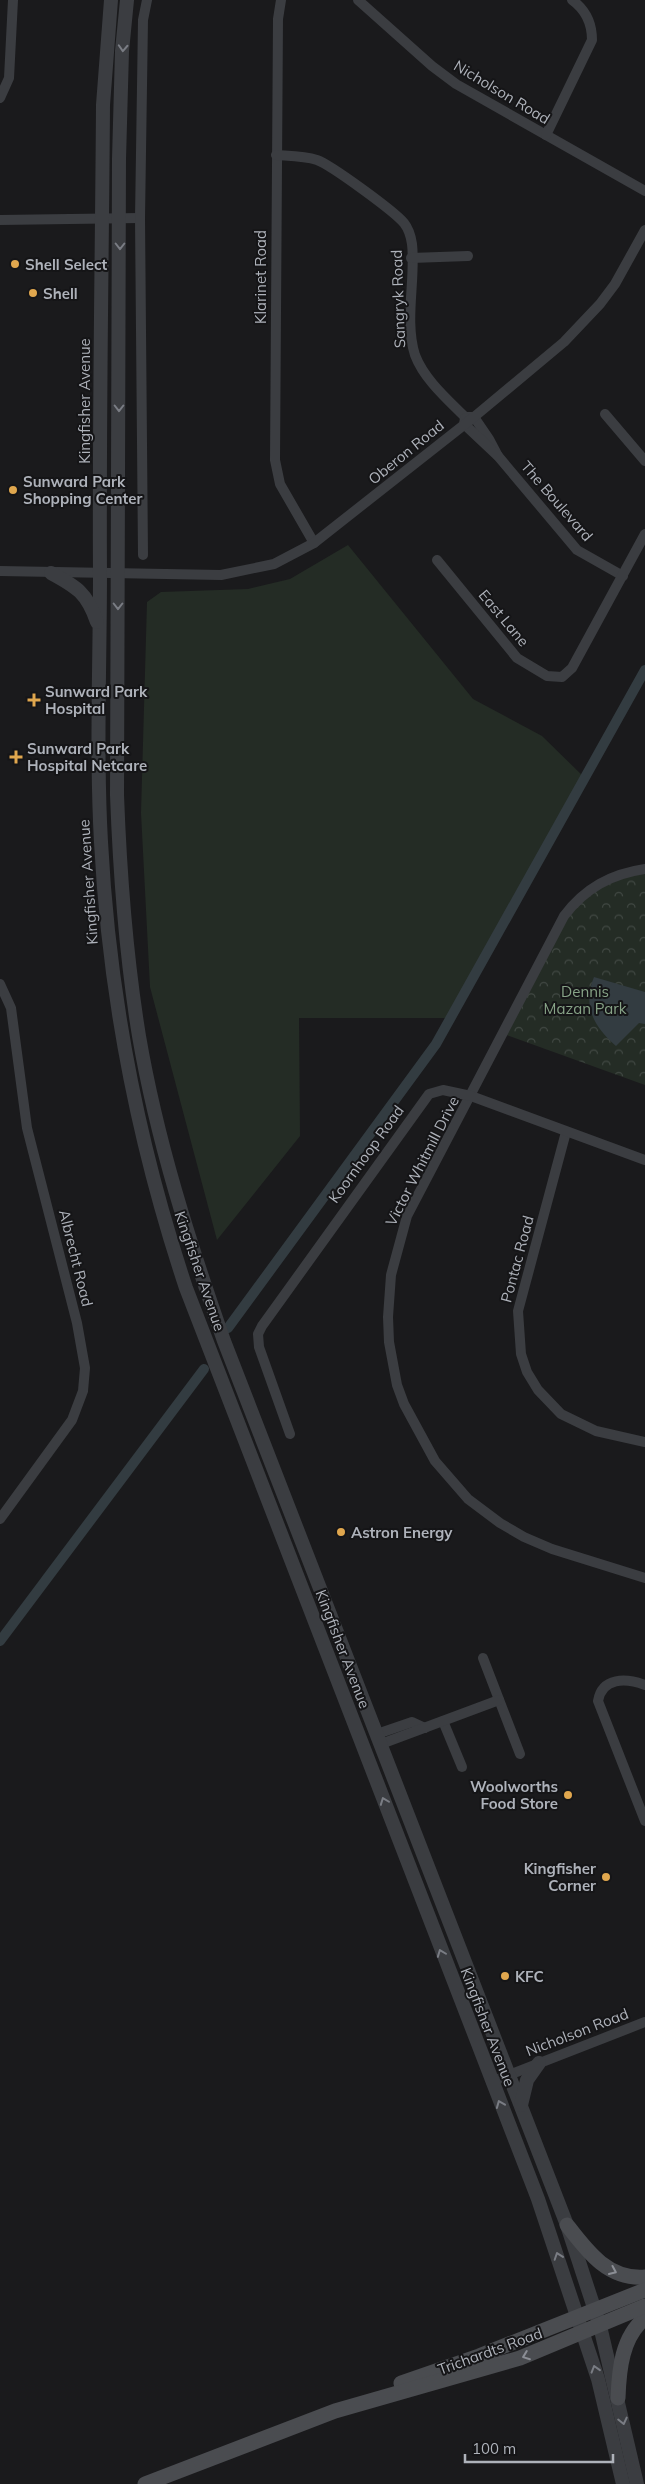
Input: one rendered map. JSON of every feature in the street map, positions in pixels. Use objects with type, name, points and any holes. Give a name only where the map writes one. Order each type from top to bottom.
[{"type":"main road","points":[[567,2225],[591,2254],[608,2269],[625,2276],[645,2277]]},
{"type":"main road","name":"Trichardts Road","points":[[581,2325],[595,2311],[645,2290]]},
{"type":"main road","name":"Trichardts Road","points":[[145,2484],[335,2412],[388,2388],[447,2374],[581,2325],[600,2326],[645,2306]]},
{"type":"main road","points":[[618,2398],[623,2354],[634,2332],[645,2318]]},
{"type":"street","points":[[0,98],[9,78],[13,0]]},
{"type":"street","name":"Kingfisher Avenue","points":[[111,0],[104,78],[99,793],[112,972],[129,1073],[161,1206],[181,1273],[491,2082],[538,2199],[598,2379],[623,2484]]},
{"type":"street","name":"Kingfisher Avenue","points":[[128,0],[121,78],[117,795],[122,897],[130,979],[152,1098],[174,1189],[196,1263],[224,1341],[567,2225],[600,2326],[637,2484]]},
{"type":"street","points":[[143,555],[140,218],[143,20],[147,0]]},
{"type":"street","name":"Klarinet Road","points":[[281,0],[278,19],[276,155],[275,460],[280,484],[314,544]]},
{"type":"street","name":"Nicholson Road","points":[[358,0],[448,79],[645,191]]},
{"type":"street","points":[[546,135],[590,47],[591,25],[586,14],[572,0]]},
{"type":"street","name":"Sangryk Road","points":[[276,155],[301,156],[319,161],[391,211],[406,225],[412,244],[412,334],[416,356],[431,380],[468,419],[498,456]]},
{"type":"street","points":[[0,220],[140,218]]},
{"type":"street","name":"Oberon Road","points":[[0,571],[192,575],[237,573],[274,564],[314,544],[564,342],[584,322],[615,284],[645,230]]},
{"type":"street","points":[[412,258],[468,256]]},
{"type":"street","points":[[605,414],[645,461]]},
{"type":"street","name":"The Boulevard","points":[[498,456],[577,550],[623,576]]},
{"type":"street","name":"East Lane","points":[[437,560],[517,658],[552,677],[566,675],[572,668],[645,534]]},
{"type":"street","points":[[51,573],[82,591],[92,608],[99,630]]},
{"type":"street","name":"Victor Whitmill Drive","points":[[645,869],[603,881],[584,894],[564,916],[471,1096],[413,1203],[400,1234],[391,1275],[388,1317],[389,1342],[397,1385],[416,1429],[435,1462],[468,1499],[500,1523],[524,1537],[552,1549],[645,1578]]},
{"type":"street","name":"Albrecht Road","points":[[0,984],[11,1008],[28,1128],[77,1323],[85,1368],[83,1391],[72,1420],[0,1519]]},
{"type":"street","name":"Koornhoop Road","points":[[290,1434],[258,1346],[258,1334],[429,1094],[443,1090],[471,1096],[645,1160]]},
{"type":"street","name":"Pontac Road","points":[[566,1132],[518,1311],[521,1354],[527,1372],[538,1390],[561,1414],[596,1431],[645,1442]]},
{"type":"street","points":[[483,1658],[520,1754]]},
{"type":"street","points":[[645,1685],[617,1680],[610,1682],[599,1693],[598,1701],[645,1820]]},
{"type":"street","points":[[379,1739],[412,1722],[425,1728],[499,1700]]},
{"type":"street","points":[[443,1721],[462,1767]]},
{"type":"street","name":"Nicholson Road","points":[[491,2082],[645,2022]]},
{"type":"street","points":[[521,2108],[526,2080],[539,2063]]},
{"type":"green space","points":[[348,545],[473,699],[542,736],[587,780],[453,1018],[299,1018],[300,1136],[217,1240],[150,987],[141,813],[147,602],[161,592],[248,589],[290,579]]},
{"type":"green space","name":"Dennis Mazan Park","points":[[645,869],[645,1085],[501,1033],[563,910],[598,884]]},
{"type":"shaded area","points":[[594,977],[645,992],[645,1024],[639,1023],[616,1046],[608,1039],[592,1015],[589,997]]},
{"type":"waterway","points":[[228,1328],[436,1044],[645,670]]},
{"type":"waterway","points":[[0,1641],[204,1369]]},
{"type":"place","name":"Shell Select","points":[[15,264]]},
{"type":"place","name":"Shell","points":[[33,293]]},
{"type":"place","name":"Sunward Park Shopping Center","points":[[13,490]]},
{"type":"place","name":"Sunward Park Hospital","points":[[34,700]]},
{"type":"place","name":"Sunward Park Hospital Netcare","points":[[16,757]]},
{"type":"place","name":"Astron Energy","points":[[341,1532]]},
{"type":"place","name":"Woolworths Food Store","points":[[568,1795]]},
{"type":"place","name":"Kingfisher Corner","points":[[606,1877]]},
{"type":"place","name":"KFC","points":[[505,1976]]}]
